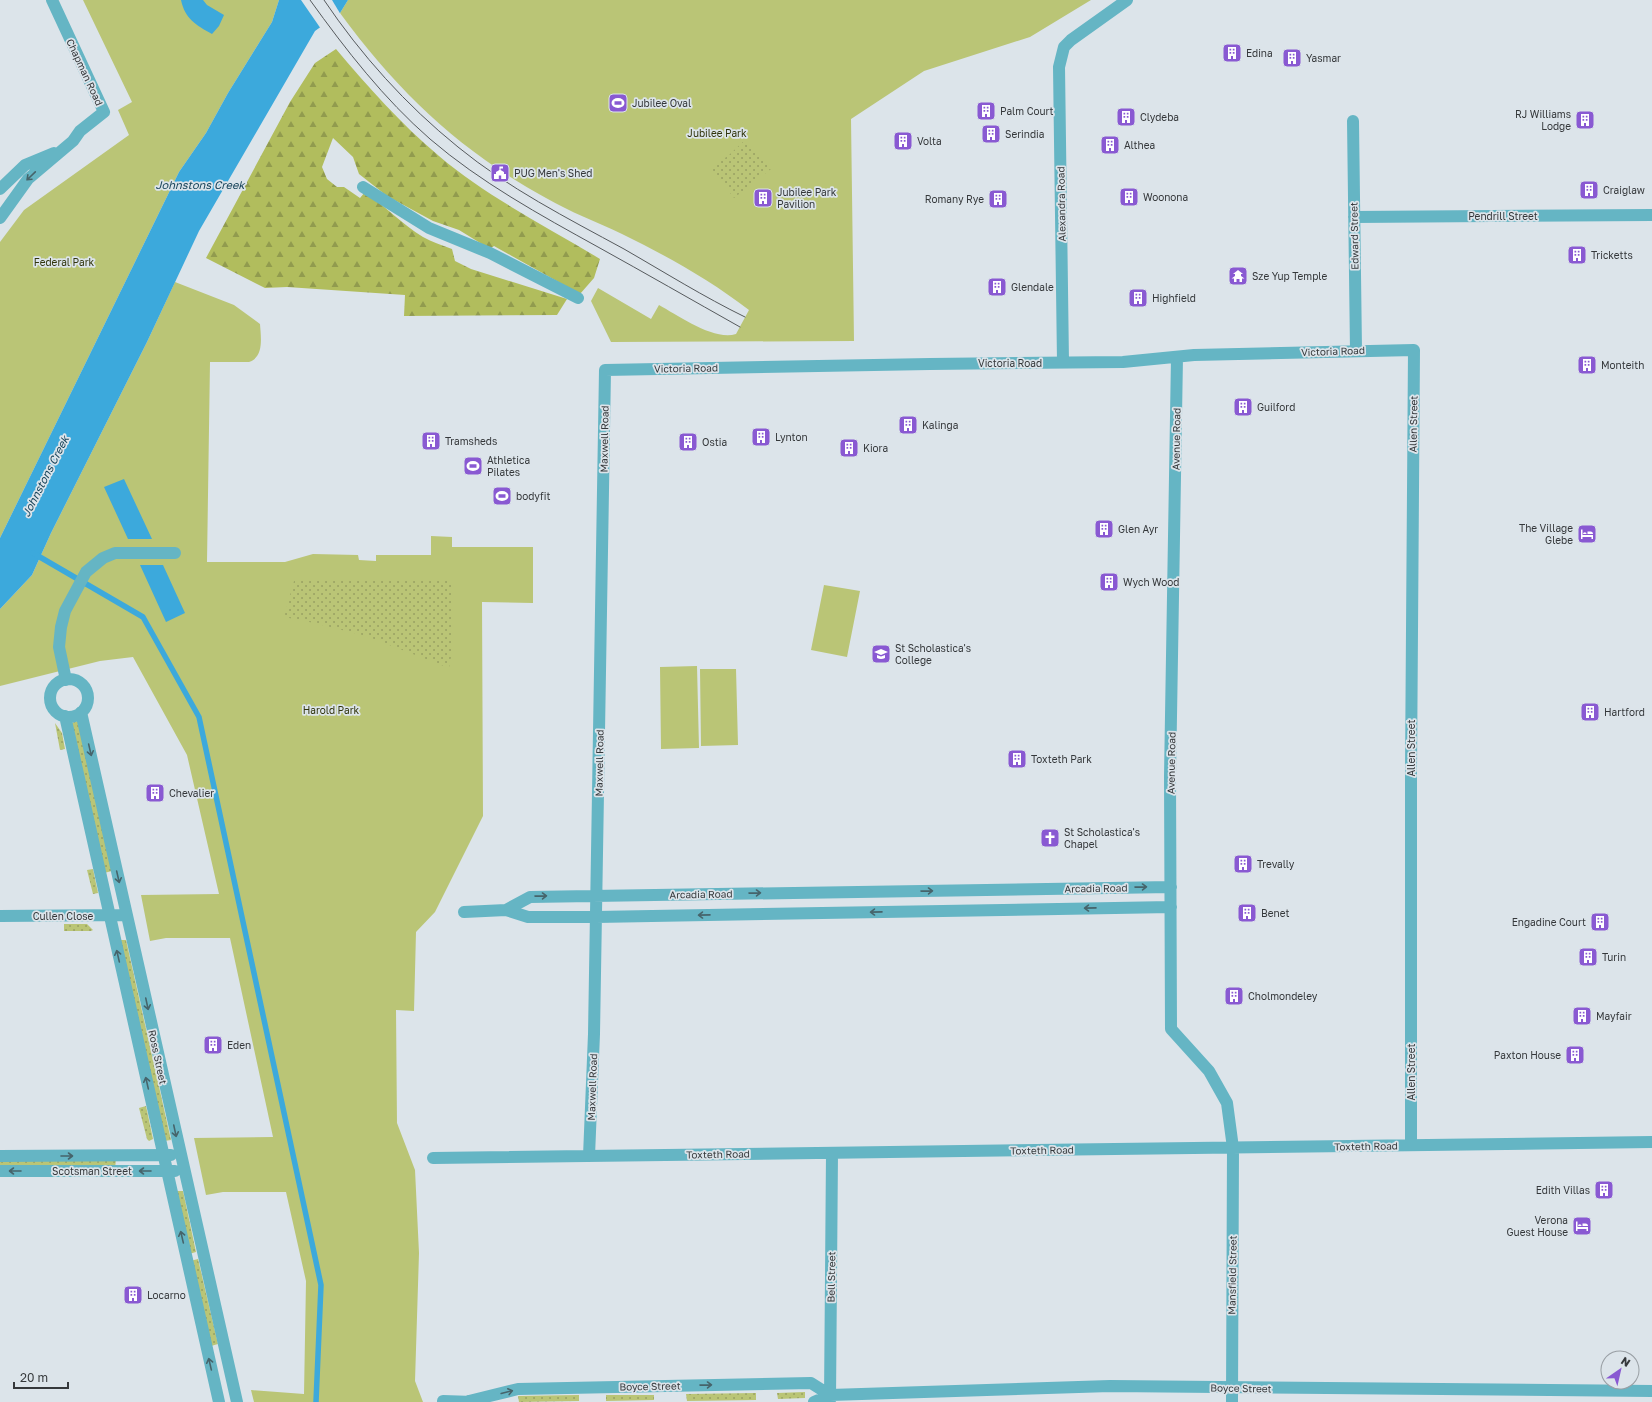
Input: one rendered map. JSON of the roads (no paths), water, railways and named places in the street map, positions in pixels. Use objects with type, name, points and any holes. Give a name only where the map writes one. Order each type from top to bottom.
[{"type":"street","name":"Chapman Road","points":[[0,218],[28,179],[60,150],[73,141],[80,131],[104,112],[52,0]]},
{"type":"street","name":"Alexandra Road","points":[[1063,362],[1059,67],[1064,47],[1078,34],[1127,0]]},
{"type":"street","name":"Edward Street","points":[[1353,121],[1356,350]]},
{"type":"street","name":"Chapman Road","points":[[0,189],[24,165],[60,150]]},
{"type":"street","points":[[363,186],[429,228],[490,253],[578,298]]},
{"type":"street","name":"Pendrill Street","points":[[1354,217],[1652,215]]},
{"type":"street","name":"Victoria Road","points":[[605,370],[1123,362],[1194,355],[1356,350],[1414,350]]},
{"type":"street","name":"Allen Street","points":[[1411,1145],[1411,763],[1414,350]]},
{"type":"street","name":"Avenue Road","points":[[1177,357],[1170,776],[1171,1029],[1209,1070],[1227,1102],[1233,1148]]},
{"type":"street","name":"Maxwell Road","points":[[589,1156],[594,1034],[597,896],[605,370]]},
{"type":"street","points":[[65,716],[72,716],[81,712],[86,706],[88,699],[85,688],[77,681],[66,680],[60,654],[59,634],[65,612],[76,588],[86,572],[102,558],[115,553],[175,552]]},
{"type":"street","name":"Ross Street","points":[[66,680],[56,685],[51,695],[53,706],[58,712],[65,716],[219,1402]]},
{"type":"street","name":"Ross Street","points":[[81,712],[237,1402]]},
{"type":"street","name":"Arcadia Road","points":[[506,910],[530,897],[1171,887]]},
{"type":"street","points":[[1021,889],[1022,909]]},
{"type":"street","points":[[900,891],[900,911]]},
{"type":"street","name":"Arcadia Road","points":[[464,912],[506,910],[528,917],[596,917],[1171,907]]},
{"type":"street","name":"Cullen Close","points":[[0,916],[127,915]]},
{"type":"street","name":"Toxteth Road","points":[[433,1158],[1652,1142]]},
{"type":"street","name":"Mansfield Street","points":[[1232,1402],[1233,1148]]},
{"type":"street","name":"Bell Street","points":[[830,1398],[832,1153]]},
{"type":"street","name":"Scotsman Street","points":[[0,1156],[180,1155]]},
{"type":"street","name":"Scotsman Street","points":[[0,1171],[184,1172]]},
{"type":"street","name":"Boyce Street","points":[[443,1402],[471,1402],[518,1389],[811,1383],[830,1398]]},
{"type":"street","name":"Boyce Street","points":[[814,1402],[830,1398],[1110,1386],[1652,1391]]},
{"type":"water","points":[[181,0],[203,0],[207,5],[224,15],[219,26],[212,34],[201,28],[188,17]]},
{"type":"water","name":"Johnstons Creek","points":[[279,0],[348,0],[340,13],[315,31],[199,231],[147,342],[51,533],[32,575],[0,609],[0,538],[179,172],[206,133],[228,93],[272,22]]},
{"type":"water","points":[[124,479],[152,539],[128,539],[104,487]]},
{"type":"water","points":[[140,565],[163,565],[185,613],[166,622]]},
{"type":"waterway","points":[[33,553],[143,617],[199,717],[321,1285],[316,1402]]},
{"type":"tram line","points":[[310,0],[337,37],[381,91],[413,124],[449,155],[469,170],[511,197],[740,327]]},
{"type":"tram line","points":[[324,0],[353,40],[385,78],[420,114],[477,162],[538,202],[624,249],[699,293],[745,317]]},
{"type":"place","name":"Edina","points":[[1232,53]]},
{"type":"place","name":"Yasmar","points":[[1292,58]]},
{"type":"place","name":"Jubilee Oval","points":[[618,103]]},
{"type":"place","name":"Palm Court","points":[[986,111]]},
{"type":"place","name":"Clydeba","points":[[1126,117]]},
{"type":"place","name":"RJ Williams Lodge","points":[[1585,120]]},
{"type":"place","name":"Serindia","points":[[991,134]]},
{"type":"place","name":"Volta","points":[[903,141]]},
{"type":"place","name":"Althea","points":[[1110,145]]},
{"type":"place","name":"PUG Men's Shed","points":[[500,173]]},
{"type":"place","name":"Craiglaw","points":[[1589,190]]},
{"type":"place","name":"Woonona","points":[[1129,197]]},
{"type":"place","name":"Jubilee Park Pavilion","points":[[763,198]]},
{"type":"place","name":"Romany Rye","points":[[998,199]]},
{"type":"place","name":"Tricketts","points":[[1577,255]]},
{"type":"place","name":"Sze Yup Temple","points":[[1238,276]]},
{"type":"place","name":"Glendale","points":[[997,287]]},
{"type":"place","name":"Highfield","points":[[1138,298]]},
{"type":"place","name":"Monteith","points":[[1587,365]]},
{"type":"place","name":"Guilford","points":[[1243,407]]},
{"type":"place","name":"Kalinga","points":[[908,425]]},
{"type":"place","name":"Lynton","points":[[761,437]]},
{"type":"place","name":"Tramsheds","points":[[431,441]]},
{"type":"place","name":"Ostia","points":[[688,442]]},
{"type":"place","name":"Kiora","points":[[849,448]]},
{"type":"place","name":"Athletica Pilates","points":[[473,466]]},
{"type":"place","name":"bodyfit","points":[[502,496]]},
{"type":"place","name":"Glen Ayr","points":[[1104,529]]},
{"type":"place","name":"The Village Glebe","points":[[1587,534]]},
{"type":"place","name":"Wych Wood","points":[[1109,582]]},
{"type":"place","name":"St Scholastica's College","points":[[881,654]]},
{"type":"place","name":"Hartford","points":[[1590,712]]},
{"type":"place","name":"Toxteth Park","points":[[1017,759]]},
{"type":"place","name":"Chevalier","points":[[155,793]]},
{"type":"place","name":"St Scholastica's Chapel","points":[[1050,838]]},
{"type":"place","name":"Trevally","points":[[1243,864]]},
{"type":"place","name":"Benet","points":[[1247,913]]},
{"type":"place","name":"Engadine Court","points":[[1600,922]]},
{"type":"place","name":"Turin","points":[[1588,957]]},
{"type":"place","name":"Cholmondeley","points":[[1234,996]]},
{"type":"place","name":"Mayfair","points":[[1582,1016]]},
{"type":"place","name":"Eden","points":[[213,1045]]},
{"type":"place","name":"Paxton House","points":[[1575,1055]]},
{"type":"place","name":"Edith Villas","points":[[1604,1190]]},
{"type":"place","name":"Verona Guest House","points":[[1582,1226]]},
{"type":"place","name":"Locarno","points":[[133,1295]]},
{"type":"park label","name":"Jubilee Park","points":[[717,133]]},
{"type":"park label","name":"Federal Park","points":[[64,262]]},
{"type":"park label","name":"Harold Park","points":[[331,710]]}]
